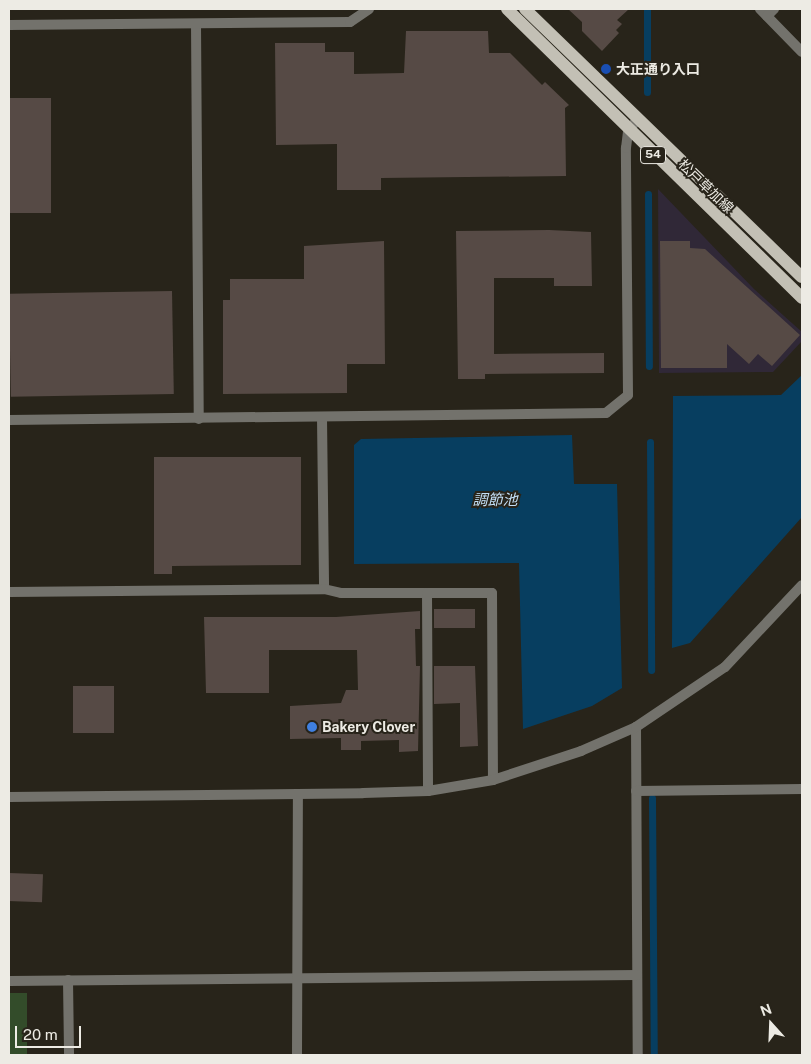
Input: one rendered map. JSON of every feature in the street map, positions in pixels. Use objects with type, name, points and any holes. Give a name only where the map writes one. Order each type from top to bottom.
[{"type":"main road","name":"松戸草加線","points":[[507,9],[628,131],[802,298]]},
{"type":"main road","name":"松戸草加線","points":[[526,9],[637,120],[802,277]]},
{"type":"street","points":[[9,25],[350,22],[370,9]]},
{"type":"street","points":[[767,11],[802,52]]},
{"type":"street","points":[[196,24],[198,419]]},
{"type":"street","points":[[9,420],[606,414],[619,406],[628,395],[628,131],[637,120]]},
{"type":"street","points":[[322,418],[324,589]]},
{"type":"street","points":[[9,797],[428,791],[494,780],[582,751],[636,727],[725,667],[802,585]]},
{"type":"street","points":[[9,592],[324,589],[341,593],[492,593],[494,780]]},
{"type":"street","points":[[427,593],[428,791]]},
{"type":"street","points":[[636,727],[638,1055]]},
{"type":"street","points":[[636,791],[802,789]]},
{"type":"street","points":[[297,1055],[298,794]]},
{"type":"street","points":[[9,980],[637,975]]},
{"type":"street","points":[[68,980],[69,1055]]},
{"type":"shaded area","points":[[658,189],[754,289],[802,332],[802,341],[773,372],[659,373]]},
{"type":"green space","points":[[9,993],[27,993],[27,1055],[9,1055]]},
{"type":"water","points":[[802,375],[802,517],[690,643],[672,648],[673,396],[781,395]]},
{"type":"water","name":"調節池","points":[[572,435],[574,484],[617,484],[622,688],[592,706],[523,729],[519,563],[354,564],[354,445],[361,439]]},
{"type":"building","points":[[568,9],[629,9],[617,20],[622,24],[616,30],[619,33],[602,51],[582,31],[582,22]]},
{"type":"building","points":[[406,31],[488,31],[489,53],[510,53],[542,85],[545,82],[569,105],[565,108],[566,176],[381,178],[381,190],[337,190],[337,144],[276,145],[275,43],[325,43],[325,52],[354,52],[354,74],[404,73]]},
{"type":"building","points":[[9,98],[51,98],[51,213],[9,213]]},
{"type":"building","points":[[549,230],[591,232],[592,286],[554,286],[554,278],[494,278],[494,354],[604,353],[604,373],[485,374],[485,379],[458,379],[456,231]]},
{"type":"building","points":[[384,241],[385,364],[347,364],[347,393],[223,394],[223,300],[230,300],[230,279],[304,279],[304,246]]},
{"type":"building","points":[[660,241],[690,241],[690,248],[705,249],[800,335],[772,366],[758,354],[749,364],[727,344],[727,368],[661,368]]},
{"type":"building","points":[[172,291],[174,394],[11,397],[9,294]]},
{"type":"building","points":[[154,457],[301,457],[301,565],[172,566],[172,574],[154,574]]},
{"type":"building","points":[[434,609],[475,609],[475,628],[434,628]]},
{"type":"building","points":[[420,611],[420,629],[415,629],[416,666],[420,666],[418,751],[399,752],[399,740],[361,741],[361,750],[341,750],[341,738],[290,739],[290,706],[341,703],[346,690],[358,690],[357,650],[269,650],[269,693],[206,693],[204,617],[336,617]]},
{"type":"building","points":[[434,666],[475,666],[478,746],[460,747],[460,703],[434,704]]},
{"type":"building","points":[[73,686],[114,686],[114,733],[73,733]]},
{"type":"building","points":[[9,873],[43,874],[42,902],[9,901]]},
{"type":"waterway","points":[[647,9],[647,92]]},
{"type":"waterway","points":[[648,194],[649,366]]},
{"type":"waterway","points":[[650,442],[651,670]]},
{"type":"waterway","points":[[652,798],[654,1055]]},
{"type":"place","name":"大正通り入口","points":[[606,69]]},
{"type":"place","name":"Bakery Clover","points":[[312,727]]}]
